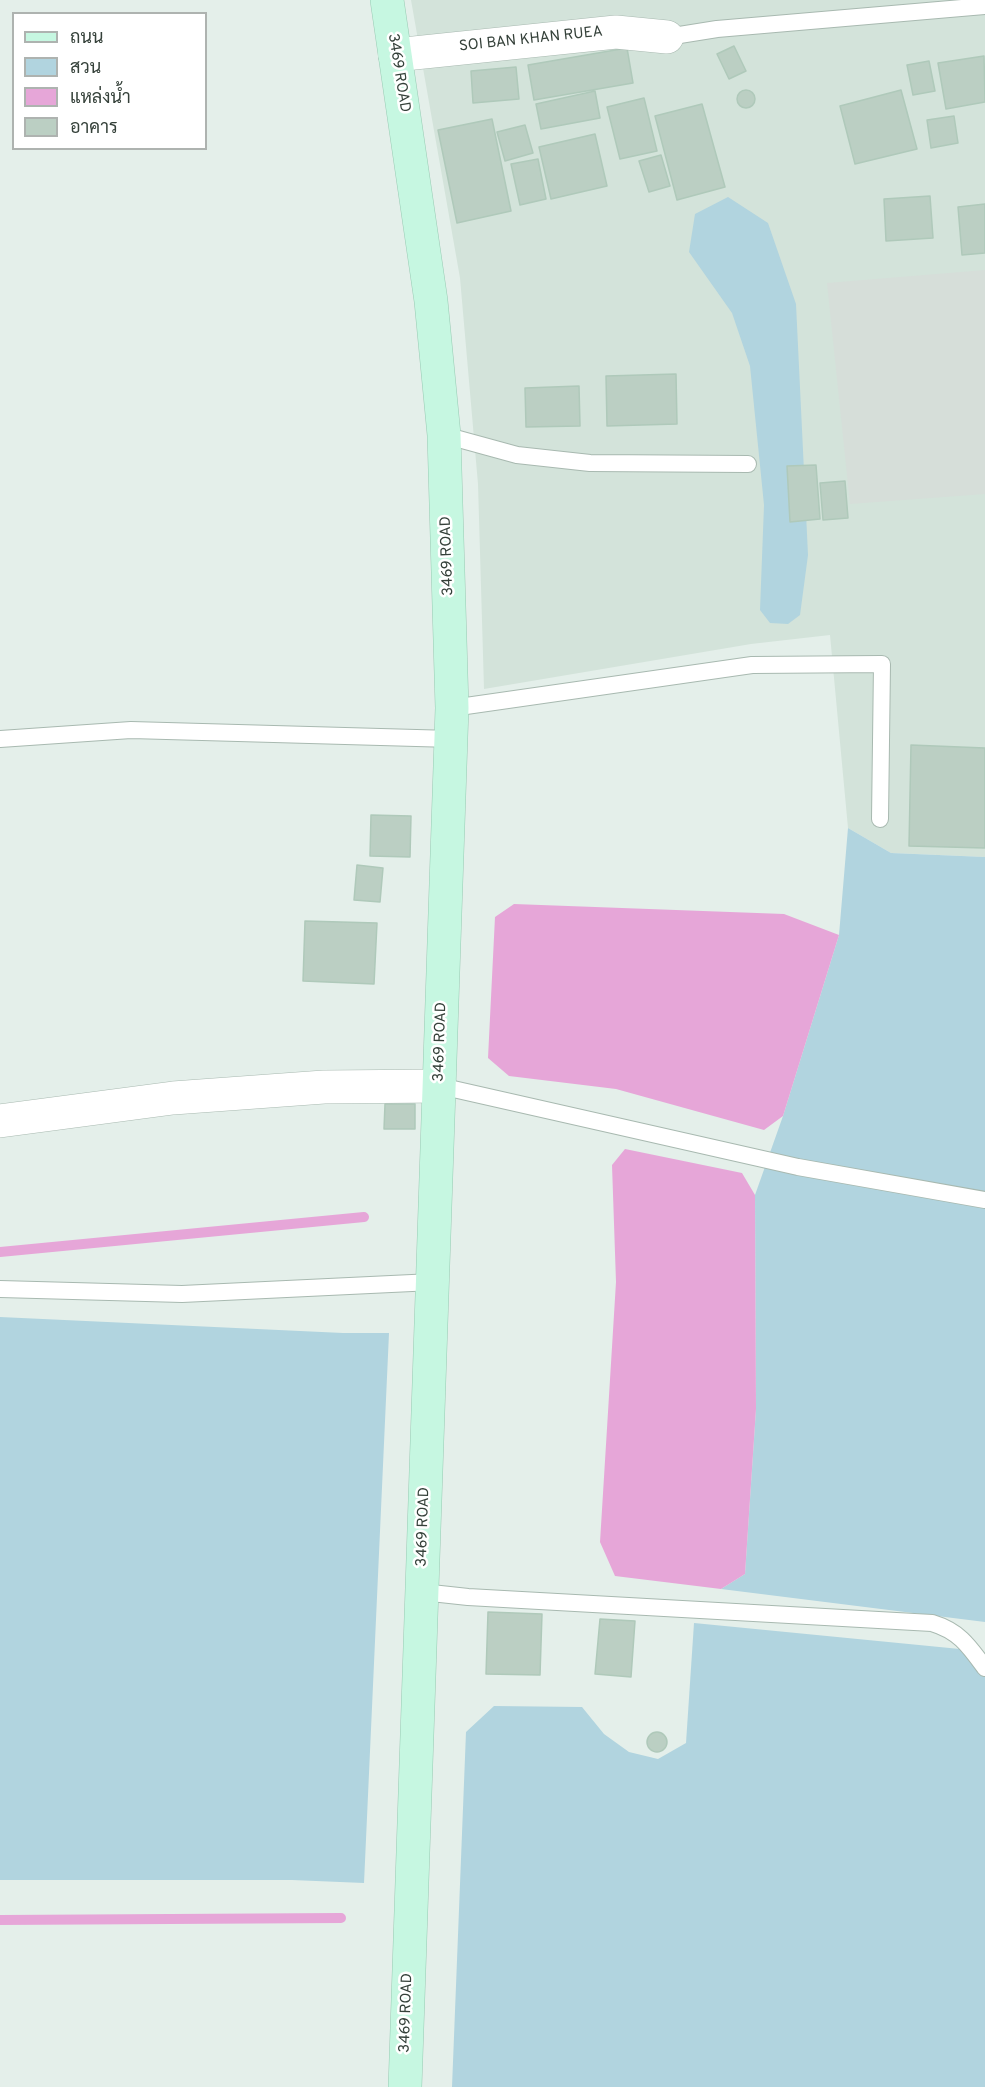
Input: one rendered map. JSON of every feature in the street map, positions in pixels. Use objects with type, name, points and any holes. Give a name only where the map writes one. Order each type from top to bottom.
[{"type":"street","name":"3469 ROAD","points":[[387,0],[432,301],[444,435],[452,724],[405,2087]]},
{"type":"street","name":"SOI BAN KHAN RUEA","points":[[395,55],[616,32],[667,37]]},
{"type":"street","points":[[0,1121],[172,1098],[324,1087],[440,1086]]},
{"type":"lane","points":[[667,37],[717,29],[985,6]]},
{"type":"lane","points":[[444,435],[517,455],[590,463],[748,464]]},
{"type":"lane","points":[[0,739],[131,730],[452,724],[752,665],[882,664],[880,819]]},
{"type":"lane","points":[[440,1086],[798,1167],[985,1200]]},
{"type":"lane","points":[[0,1289],[182,1294],[433,1282]]},
{"type":"lane","points":[[422,1592],[468,1597],[932,1623],[949,1628],[965,1642],[985,1668]]},
{"type":"shaded area","points":[[411,0],[985,0],[985,857],[891,853],[848,828],[830,635],[751,644],[484,689],[478,484],[460,278]]},
{"type":"shaded area","points":[[985,270],[985,494],[850,504],[827,283]]},
{"type":"green space","points":[[728,197],[768,223],[796,304],[808,555],[800,615],[788,624],[770,623],[760,610],[764,505],[750,366],[732,313],[689,252],[695,214]]},
{"type":"green space","points":[[848,828],[891,853],[985,857],[985,1622],[721,1589],[745,1574],[756,1409],[755,1195],[783,1116],[839,935]]},
{"type":"green space","points":[[0,1317],[343,1333],[389,1333],[364,1883],[292,1880],[0,1880]]},
{"type":"green space","points":[[694,1623],[970,1650],[985,1664],[985,2087],[452,2087],[466,1732],[494,1706],[582,1707],[604,1734],[629,1752],[658,1759],[686,1743]]},
{"type":"water","points":[[514,904],[784,914],[839,935],[783,1116],[764,1130],[616,1089],[509,1076],[488,1058],[495,917]]},
{"type":"water","points":[[625,1149],[742,1173],[755,1195],[756,1409],[745,1574],[721,1589],[615,1576],[600,1542],[616,1282],[612,1165]]},
{"type":"building","points":[[734,46],[746,71],[729,79],[717,54]]},
{"type":"building","points":[[627,48],[633,83],[534,100],[528,65]]},
{"type":"building","points":[[984,56],[985,102],[946,109],[938,63]]},
{"type":"building","points":[[929,61],[935,91],[913,95],[907,65]]},
{"type":"building","points":[[516,67],[519,99],[473,103],[471,71]]},
{"type":"building","points":[[746,90],[752,93],[755,99],[752,105],[746,108],[740,105],[737,99],[740,93]]},
{"type":"building","points":[[901,90],[917,149],[855,164],[840,106]]},
{"type":"building","points":[[595,91],[600,118],[541,129],[536,104]]},
{"type":"building","points":[[644,98],[657,151],[620,159],[607,107]]},
{"type":"building","points":[[702,104],[725,187],[677,200],[655,116]]},
{"type":"building","points":[[954,116],[958,143],[931,148],[927,120]]},
{"type":"building","points":[[492,119],[511,211],[457,223],[438,130]]},
{"type":"building","points":[[525,125],[533,153],[505,161],[497,132]]},
{"type":"building","points":[[595,134],[607,186],[551,199],[539,147]]},
{"type":"building","points":[[661,155],[670,186],[649,192],[639,161]]},
{"type":"building","points":[[538,159],[546,199],[520,205],[511,164]]},
{"type":"building","points":[[930,196],[933,238],[886,241],[884,199]]},
{"type":"building","points":[[985,204],[985,253],[962,255],[958,207]]},
{"type":"building","points":[[676,374],[677,424],[607,426],[606,376]]},
{"type":"building","points":[[579,386],[580,426],[526,427],[525,388]]},
{"type":"building","points":[[816,465],[820,519],[790,522],[787,466]]},
{"type":"building","points":[[845,481],[848,518],[823,520],[820,483]]},
{"type":"building","points":[[911,745],[985,748],[985,848],[909,846]]},
{"type":"building","points":[[371,815],[411,816],[410,857],[370,856]]},
{"type":"building","points":[[357,865],[383,868],[380,902],[354,900]]},
{"type":"building","points":[[305,921],[377,923],[374,984],[303,981]]},
{"type":"building","points":[[385,1104],[415,1104],[415,1129],[384,1129]]},
{"type":"building","points":[[488,1612],[542,1614],[540,1675],[486,1674]]},
{"type":"building","points":[[600,1619],[635,1621],[631,1677],[595,1674]]},
{"type":"building","points":[[657,1732],[664,1735],[667,1742],[664,1749],[657,1752],[650,1749],[647,1742],[650,1735]]},
{"type":"waterway","points":[[0,1252],[364,1217]]},
{"type":"waterway","points":[[0,1920],[341,1918]]}]
